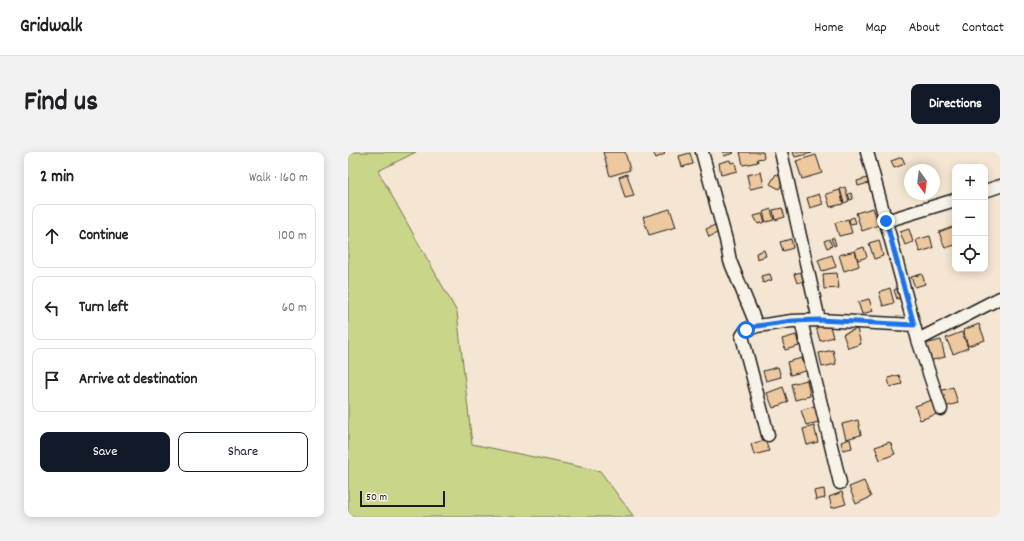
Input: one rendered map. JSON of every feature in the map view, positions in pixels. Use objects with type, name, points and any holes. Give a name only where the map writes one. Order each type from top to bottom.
[{"type":"street","points":[[702,152],[726,240],[730,261],[757,326]]},
{"type":"street","points":[[781,152],[819,320]]},
{"type":"street","points":[[867,152],[918,340],[941,409]]},
{"type":"street","points":[[988,190],[1000,186]]},
{"type":"street","points":[[886,221],[952,201]]},
{"type":"street","points":[[918,340],[1000,298]]},
{"type":"street","points":[[768,435],[742,336],[746,330],[757,326],[819,320],[914,325]]},
{"type":"street","points":[[801,321],[840,483]]},
{"type":"green space","points":[[348,152],[416,152],[378,171],[457,312],[472,444],[600,471],[634,517],[348,517]]},
{"type":"building","points":[[603,152],[625,152],[630,170],[610,176]]},
{"type":"building","points":[[653,152],[664,152],[665,154],[656,158]]},
{"type":"building","points":[[723,152],[733,152],[734,153],[724,156]]},
{"type":"building","points":[[740,152],[763,152],[764,158],[757,159],[758,162],[743,165]]},
{"type":"building","points":[[793,152],[812,152],[812,153],[795,157]]},
{"type":"building","points":[[690,153],[693,164],[682,167],[679,156]]},
{"type":"building","points":[[816,155],[822,173],[802,179],[796,161]]},
{"type":"building","points":[[902,157],[905,164],[894,168],[891,161]]},
{"type":"building","points":[[730,160],[731,163],[735,162],[737,171],[721,175],[719,163]]},
{"type":"building","points":[[761,172],[764,186],[750,189],[747,175]]},
{"type":"building","points":[[627,174],[634,196],[625,198],[619,177]]},
{"type":"building","points":[[776,174],[785,179],[779,189],[770,184]]},
{"type":"building","points":[[867,178],[869,183],[858,186],[857,181]]},
{"type":"building","points":[[845,187],[849,201],[844,203],[840,189]]},
{"type":"building","points":[[840,190],[843,204],[830,207],[826,194]]},
{"type":"building","points":[[851,193],[853,199],[850,200],[848,194]]},
{"type":"building","points":[[819,194],[823,204],[810,208],[807,198]]},
{"type":"building","points":[[782,208],[785,217],[775,220],[773,210]]},
{"type":"building","points":[[873,208],[879,225],[862,231],[856,213]]},
{"type":"building","points":[[670,209],[676,227],[649,235],[643,217]]},
{"type":"building","points":[[771,209],[774,220],[766,222],[763,212]]},
{"type":"building","points":[[762,214],[765,222],[758,224],[754,216]]},
{"type":"building","points":[[854,217],[856,223],[850,224],[849,219]]},
{"type":"building","points":[[848,219],[852,233],[839,236],[835,223]]},
{"type":"building","points":[[715,225],[719,232],[709,237],[706,229]]},
{"type":"building","points":[[952,227],[952,246],[945,248],[939,232]]},
{"type":"building","points":[[909,229],[913,242],[905,245],[900,232]]},
{"type":"building","points":[[930,236],[933,248],[920,252],[916,240]]},
{"type":"building","points":[[831,238],[834,238],[836,245],[834,246]]},
{"type":"building","points":[[791,239],[793,248],[783,251],[780,242]]},
{"type":"building","points":[[829,239],[832,246],[827,248],[824,241]]},
{"type":"building","points":[[879,240],[883,256],[874,259],[869,243]]},
{"type":"building","points":[[864,247],[867,257],[858,260],[855,250]]},
{"type":"building","points":[[764,250],[766,256],[757,259],[756,253]]},
{"type":"building","points":[[855,251],[859,266],[844,271],[839,255]]},
{"type":"building","points":[[832,255],[836,267],[822,271],[818,260]]},
{"type":"building","points":[[801,272],[804,281],[797,283],[794,274]]},
{"type":"building","points":[[837,273],[839,288],[824,289],[823,274]]},
{"type":"building","points":[[770,274],[772,280],[763,283],[761,276]]},
{"type":"building","points":[[922,274],[925,284],[915,287],[911,277]]},
{"type":"building","points":[[890,288],[894,303],[883,306],[879,292]]},
{"type":"building","points":[[899,288],[902,297],[897,299],[894,290]]},
{"type":"building","points":[[869,299],[873,311],[862,314],[858,302]]},
{"type":"building","points":[[829,323],[833,337],[820,341],[816,327]]},
{"type":"building","points":[[979,324],[985,340],[968,346],[963,330]]},
{"type":"building","points":[[857,329],[861,344],[848,348],[843,334]]},
{"type":"building","points":[[962,332],[968,348],[953,354],[946,338]]},
{"type":"building","points":[[796,335],[799,346],[785,350],[782,339]]},
{"type":"building","points":[[941,340],[945,357],[929,361],[925,344]]},
{"type":"building","points":[[833,350],[836,364],[822,367],[819,353]]},
{"type":"building","points":[[802,358],[806,371],[790,375],[787,362]]},
{"type":"building","points":[[778,367],[781,377],[766,381],[763,371]]},
{"type":"building","points":[[899,375],[902,384],[890,387],[888,378]]},
{"type":"building","points":[[807,380],[810,396],[795,400],[791,384]]},
{"type":"building","points":[[783,387],[788,402],[773,408],[767,393]]},
{"type":"building","points":[[953,387],[958,403],[945,407],[940,391]]},
{"type":"building","points":[[935,399],[940,413],[920,420],[915,406]]},
{"type":"building","points":[[815,406],[819,422],[806,425],[801,410]]},
{"type":"building","points":[[858,420],[861,435],[846,439],[842,424]]},
{"type":"building","points":[[814,426],[818,442],[807,445],[803,429]]},
{"type":"building","points":[[850,439],[852,448],[843,450],[841,442]]},
{"type":"building","points":[[765,440],[769,451],[754,455],[751,444]]},
{"type":"building","points":[[890,442],[895,454],[880,460],[875,447]]},
{"type":"building","points":[[864,481],[871,497],[856,504],[849,487]]},
{"type":"building","points":[[824,489],[825,498],[816,500],[814,491]]},
{"type":"building","points":[[842,492],[846,504],[832,508],[829,497]]},
{"type":"route","points":[[746,330],[757,326],[792,321],[819,320],[914,325],[886,221]]}]
